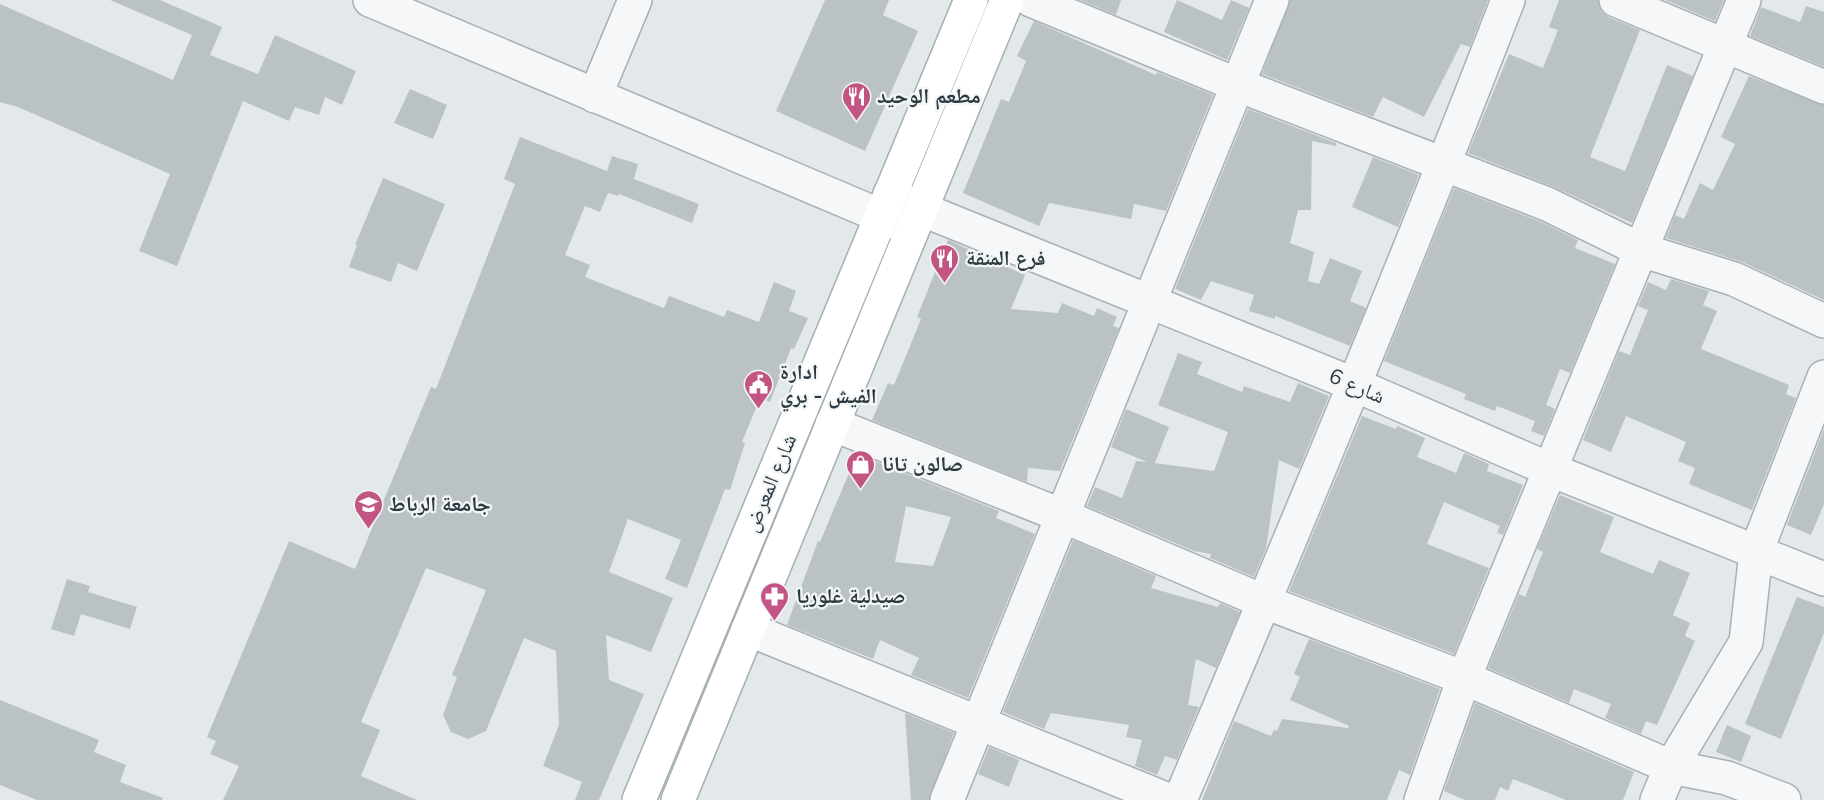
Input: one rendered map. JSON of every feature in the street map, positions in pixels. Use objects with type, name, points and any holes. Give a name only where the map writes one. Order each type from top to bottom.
[{"type":"main road","name":"شارع المعرض","points":[[639,800],[971,0]]},
{"type":"main road","name":"شارع المعرض","points":[[678,800],[1007,0]]},
{"type":"street","name":"شارع 6","points":[[370,0],[595,96],[886,205],[917,219],[1150,303],[1353,384],[1551,470],[1824,579]]},
{"type":"street","points":[[595,96],[635,0]]},
{"type":"street","points":[[1031,0],[1238,85],[1547,204],[1641,250],[1734,279],[1824,321]]},
{"type":"street","points":[[946,800],[1272,0]]},
{"type":"street","points":[[1180,800],[1265,602],[1444,165],[1508,0]]},
{"type":"street","points":[[1616,0],[1824,87]]},
{"type":"street","points":[[1421,800],[1464,678],[1744,0]]},
{"type":"street","points":[[1657,800],[1671,767],[1746,642],[1756,552],[1824,377]]},
{"type":"street","points":[[832,424],[1063,516],[1265,602],[1464,678],[1671,767],[1727,778],[1784,800]]},
{"type":"street","points":[[748,629],[1168,800]]},
{"type":"building","points":[[110,0],[160,0],[222,27],[210,55],[258,74],[275,35],[356,71],[342,105],[325,97],[319,115],[295,107],[289,121],[243,101],[177,266],[139,251],[170,174],[18,107],[0,102],[0,4],[173,80],[192,35]]},
{"type":"building","points":[[825,0],[889,0],[883,15],[918,31],[865,151],[776,111]]},
{"type":"building","points":[[1080,0],[1121,0],[1116,15]]},
{"type":"building","points":[[1177,0],[1222,20],[1231,0],[1249,8],[1227,60],[1164,32]]},
{"type":"building","points":[[1290,0],[1488,0],[1470,47],[1461,44],[1424,117],[1383,97],[1373,117],[1262,74]]},
{"type":"building","points":[[1559,0],[1598,0],[1601,11],[1608,17],[1640,30],[1590,157],[1625,171],[1667,65],[1693,76],[1632,223],[1554,187],[1468,153],[1509,54],[1543,68],[1558,30],[1549,27]]},
{"type":"building","points":[[1665,0],[1724,0],[1715,21]]},
{"type":"building","points":[[1806,6],[1824,12],[1824,67],[1750,36],[1761,7],[1800,22]]},
{"type":"building","points":[[1034,21],[1156,75],[1157,72],[1213,95],[1166,211],[1134,204],[1131,219],[1049,203],[1039,226],[963,193],[1001,99],[1009,102],[1026,61],[1017,56]]},
{"type":"building","points":[[1749,76],[1824,105],[1824,300],[1742,262],[1666,238],[1675,215],[1684,219],[1700,183],[1713,190],[1735,144],[1721,137]]},
{"type":"building","points":[[410,89],[447,105],[433,139],[394,123]]},
{"type":"building","points":[[1248,109],[1336,143],[1336,146],[1312,141],[1311,210],[1298,210],[1290,243],[1314,252],[1308,281],[1319,284],[1330,258],[1362,271],[1350,301],[1366,308],[1350,346],[1275,316],[1275,319],[1249,311],[1254,295],[1211,281],[1201,300],[1175,289]]},
{"type":"building","points":[[520,137],[607,171],[612,156],[638,164],[634,179],[699,204],[692,223],[619,194],[618,196],[608,193],[600,212],[585,206],[565,255],[590,265],[585,277],[664,308],[669,296],[724,317],[727,310],[759,322],[774,282],[796,291],[789,311],[808,318],[794,349],[791,348],[770,402],[760,398],[742,442],[745,443],[730,490],[725,489],[687,588],[665,579],[681,540],[628,519],[609,572],[673,598],[651,652],[606,635],[609,680],[644,694],[599,800],[575,800],[582,782],[543,766],[559,725],[556,651],[524,638],[486,731],[468,739],[451,732],[443,715],[457,677],[452,675],[486,590],[426,568],[361,722],[380,730],[361,776],[417,800],[223,800],[239,766],[210,754],[216,741],[207,737],[289,541],[355,569],[431,387],[436,389],[515,184],[504,179]]},
{"type":"building","points":[[1373,157],[1419,175],[1398,227],[1352,207]]},
{"type":"building","points":[[383,178],[445,204],[417,271],[398,263],[391,282],[349,267],[357,245],[355,245]]},
{"type":"building","points":[[1454,188],[1539,221],[1578,240],[1575,248],[1615,264],[1570,373],[1560,369],[1546,405],[1555,409],[1544,436],[1531,431],[1535,421],[1497,406],[1495,411],[1464,399],[1466,394],[1384,361]]},
{"type":"building","points":[[948,240],[1025,275],[1011,309],[1058,313],[1062,303],[1094,316],[1097,308],[1117,317],[1113,326],[1119,328],[1060,471],[1028,468],[1027,482],[872,420],[888,383],[894,385],[921,319],[917,317]]},
{"type":"building","points":[[1671,279],[1709,291],[1703,305],[1717,311],[1701,349],[1789,385],[1786,394],[1796,398],[1752,510],[1689,484],[1695,468],[1678,461],[1686,442],[1626,416],[1611,452],[1583,440],[1619,351],[1630,355],[1648,310],[1638,306],[1648,282],[1666,290]]},
{"type":"building","points":[[1178,353],[1202,362],[1197,374],[1242,392],[1244,386],[1290,402],[1298,383],[1329,396],[1299,469],[1279,460],[1266,548],[1254,577],[1210,558],[1211,554],[1194,551],[1087,506],[1095,487],[1122,498],[1136,461],[1147,462],[1111,447],[1126,409],[1169,427],[1155,463],[1214,471],[1228,432],[1158,405]]},
{"type":"building","points":[[1362,416],[1396,429],[1397,426],[1425,438],[1417,457],[1456,473],[1464,453],[1489,464],[1487,471],[1523,485],[1503,535],[1497,533],[1500,526],[1444,502],[1427,544],[1489,568],[1454,654],[1289,591]]},
{"type":"building","points":[[1824,429],[1824,504],[1811,535],[1787,525]]},
{"type":"building","points":[[857,454],[999,511],[996,518],[1035,534],[968,698],[911,675],[919,658],[880,640],[873,659],[787,625],[818,541],[820,542]],"holes":[[[906,506],[951,517],[933,566],[895,562]]]},
{"type":"building","points":[[1560,495],[1614,517],[1600,552],[1653,574],[1659,560],[1690,573],[1673,615],[1690,623],[1685,636],[1695,641],[1657,725],[1646,721],[1641,734],[1605,718],[1611,704],[1574,689],[1569,703],[1488,668],[1519,594],[1525,597],[1543,552],[1537,549]]},
{"type":"building","points":[[1073,540],[1156,576],[1151,588],[1218,607],[1220,603],[1240,612],[1216,668],[1196,659],[1188,705],[1199,707],[1177,760],[1165,756],[1157,775],[1135,766],[1142,740],[1126,737],[1129,725],[1051,713],[1044,729],[1003,712]]},
{"type":"building","points":[[67,579],[90,586],[88,592],[137,607],[130,629],[81,614],[74,636],[51,629]]},
{"type":"building","points":[[1797,597],[1824,607],[1824,633],[1781,739],[1745,724]]},
{"type":"building","points":[[1309,639],[1440,689],[1410,775],[1399,770],[1387,800],[1202,800],[1234,721],[1271,736],[1274,730],[1277,731],[1282,719],[1348,728],[1349,726],[1290,700],[1300,677],[1294,674]]},
{"type":"building","points":[[0,700],[99,740],[94,752],[126,765],[120,782],[163,798],[162,800],[37,800],[0,785]]},
{"type":"building","points":[[1475,703],[1634,772],[1623,800],[1566,800],[1513,779],[1508,791],[1500,787],[1495,800],[1465,800],[1444,791]]},
{"type":"building","points":[[905,713],[954,733],[929,800],[911,800]]},
{"type":"building","points":[[1727,725],[1751,736],[1741,762],[1716,752]]},
{"type":"building","points":[[989,747],[1019,760],[1009,787],[978,774]]},
{"type":"place","name":"مطعم الوحيد","points":[[856,122]]},
{"type":"place","name":"فرع المنقة","points":[[945,284]]},
{"type":"place","name":"ادارة الفيش - بري","points":[[759,410]]},
{"type":"place","name":"صالون تانا","points":[[861,490]]},
{"type":"place","name":"جامعة الرباط","points":[[368,530]]},
{"type":"place","name":"صيدلية غلوريا","points":[[775,622]]}]
